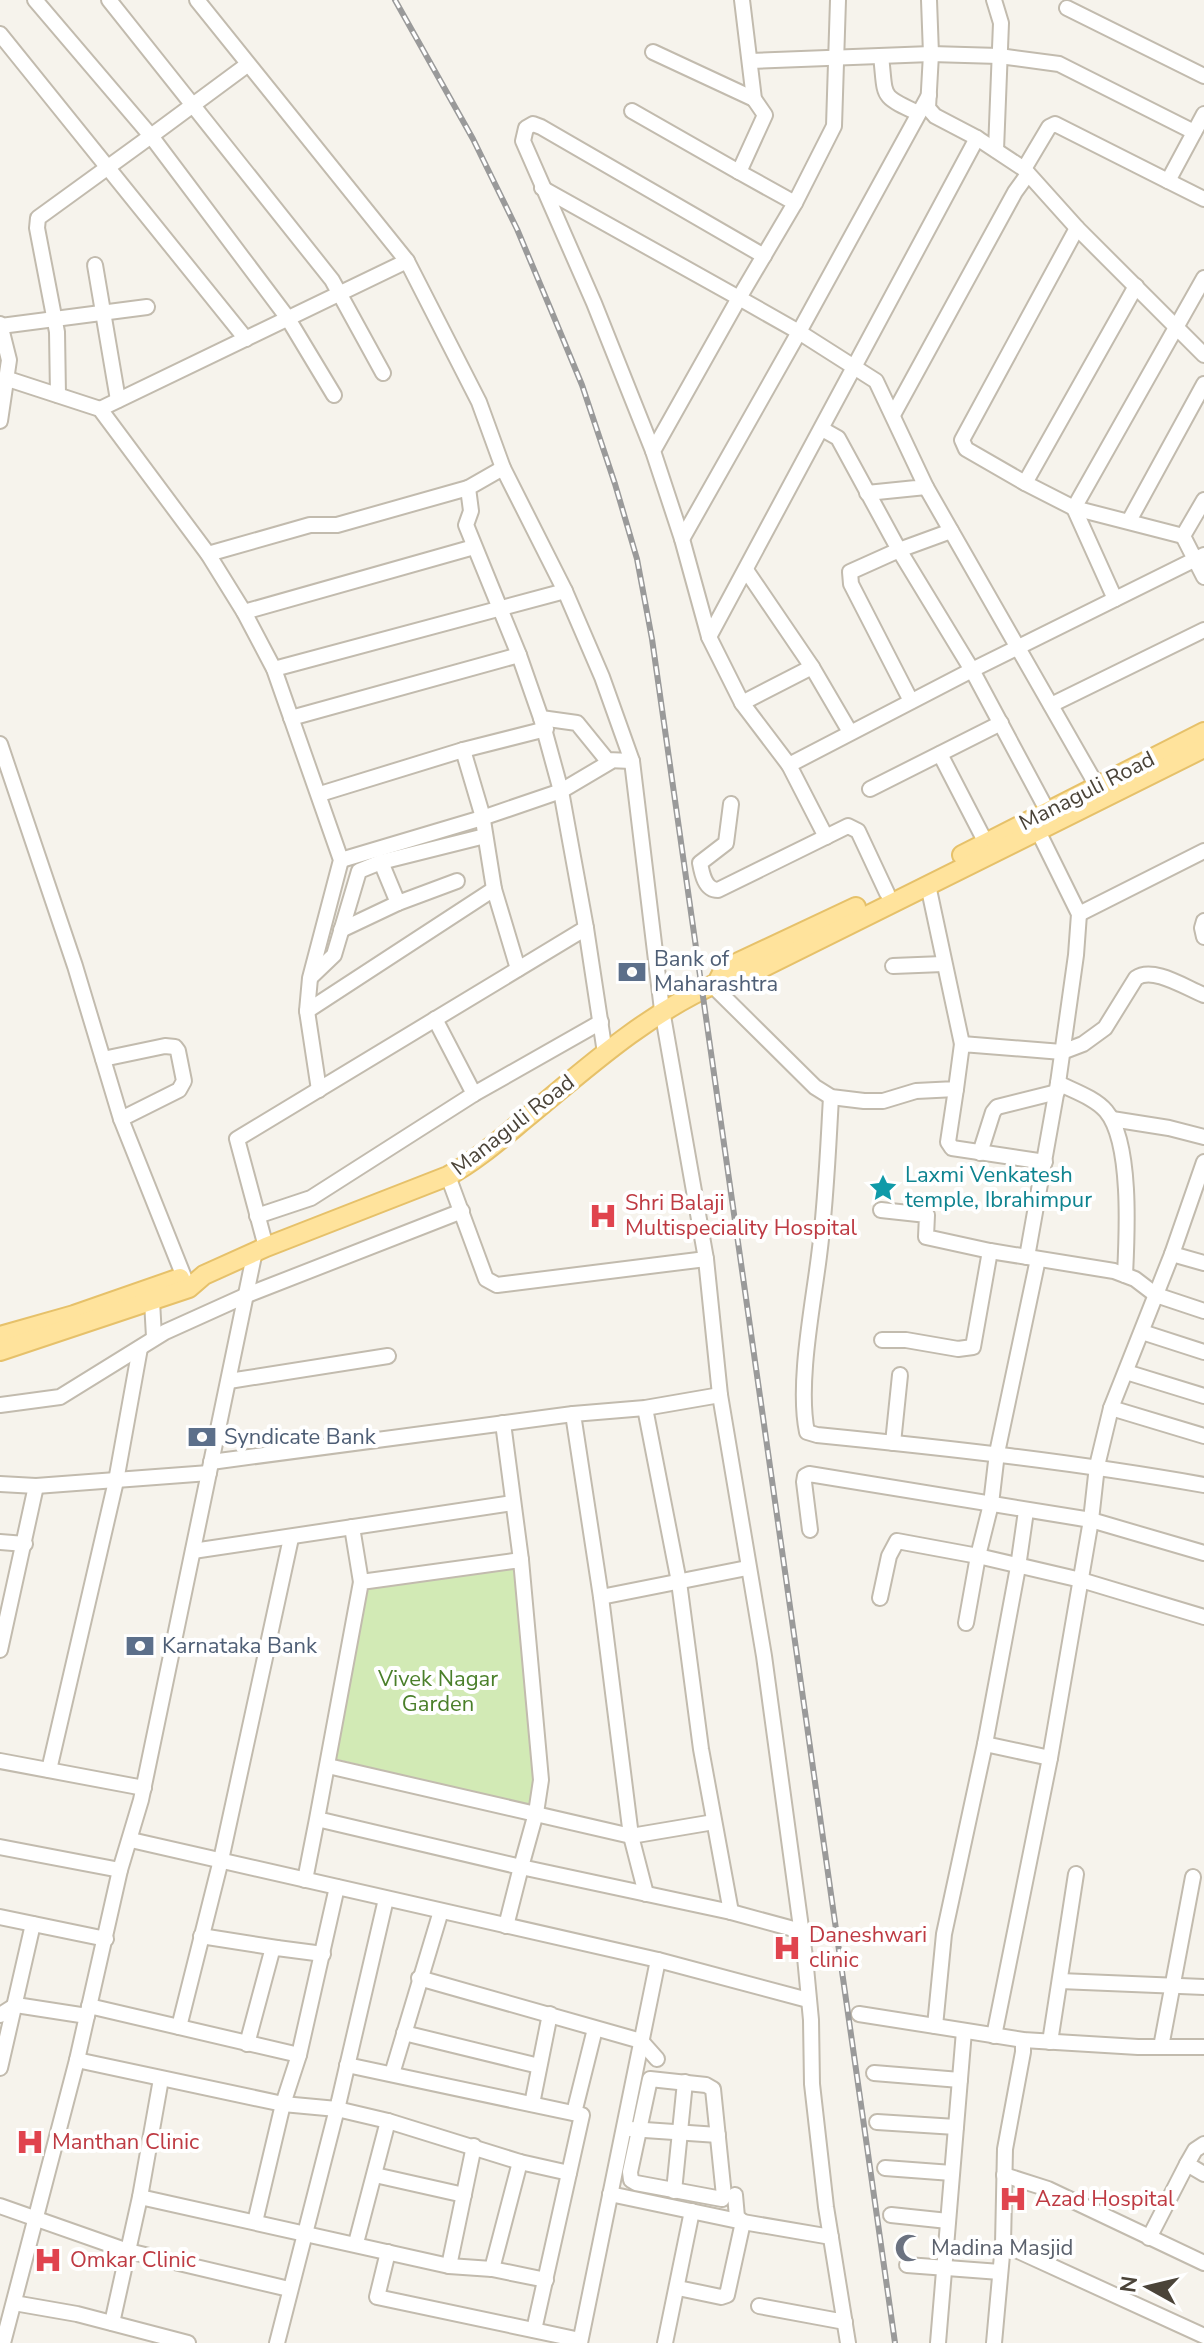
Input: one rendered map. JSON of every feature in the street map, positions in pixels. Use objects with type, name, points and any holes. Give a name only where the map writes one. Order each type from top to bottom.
[{"type":"main road","name":"Managuli Road","points":[[0,1336],[187,1282],[261,1249],[448,1176],[473,1162],[662,1010],[714,984],[724,969],[887,893],[1204,732]]},
{"type":"main road","name":"Managuli Road","points":[[714,984],[730,984],[1204,748]]},
{"type":"main road","name":"Managuli Road","points":[[0,1351],[152,1301],[187,1282]]},
{"type":"street","points":[[35,0],[151,136],[287,317],[334,395]]},
{"type":"street","points":[[109,0],[340,293],[383,373]]},
{"type":"street","points":[[197,0],[407,261],[479,402],[503,468],[565,591],[602,677],[632,761],[662,1010],[706,1259],[720,1395],[764,1656],[801,1931],[812,2084],[848,2343]]},
{"type":"street","points":[[739,172],[765,117],[754,99],[742,0]]},
{"type":"street","points":[[653,451],[795,203],[834,126],[838,0]]},
{"type":"street","points":[[929,0],[931,54],[928,108],[935,116],[977,138],[1026,172],[1077,228],[1204,355]]},
{"type":"street","points":[[994,0],[1001,23],[996,150]]},
{"type":"street","points":[[1067,8],[1204,76]]},
{"type":"street","points":[[0,34],[246,339]]},
{"type":"street","points":[[653,52],[754,99]]},
{"type":"street","points":[[750,61],[931,54],[999,56],[1059,64],[1194,132]]},
{"type":"street","points":[[881,56],[886,96],[918,113]]},
{"type":"street","points":[[58,395],[56,319],[37,228],[38,218],[247,65]]},
{"type":"street","points":[[682,539],[929,95]]},
{"type":"street","points":[[632,111],[795,203]]},
{"type":"street","points":[[1168,181],[1204,114]]},
{"type":"street","points":[[764,256],[581,149],[533,124],[526,128],[523,141],[594,303],[653,451],[709,637],[742,703],[789,765],[826,837]]},
{"type":"street","points":[[893,415],[1053,124],[1204,199]]},
{"type":"street","points":[[709,637],[977,138]]},
{"type":"street","points":[[542,188],[799,332],[876,381],[926,487],[1097,786]]},
{"type":"street","points":[[1077,228],[962,440],[966,449],[1074,508],[1183,536],[1199,558],[1204,577]]},
{"type":"street","points":[[100,409],[407,261]]},
{"type":"street","points":[[95,265],[118,400]]},
{"type":"street","points":[[1074,508],[1204,278]]},
{"type":"street","points":[[1025,483],[1136,286]]},
{"type":"street","points":[[0,421],[9,360],[0,325],[147,307]]},
{"type":"street","points":[[4,380],[100,409],[208,554],[274,669],[341,860],[310,978],[307,1011],[319,1090]]},
{"type":"street","points":[[1129,521],[1204,384]]},
{"type":"street","points":[[822,429],[838,438],[899,550],[972,670],[1048,812]]},
{"type":"street","points":[[208,554],[310,525],[337,525],[468,488],[503,468]]},
{"type":"street","points":[[867,493],[926,487]]},
{"type":"street","points":[[468,488],[471,511],[466,525],[544,724],[561,791],[605,1053]]},
{"type":"street","points":[[1183,536],[1204,500]]},
{"type":"street","points":[[1074,508],[1115,599]]},
{"type":"street","points":[[911,701],[849,578],[850,572],[951,531]]},
{"type":"street","points":[[244,612],[474,547]]},
{"type":"street","points":[[789,765],[1199,558]]},
{"type":"street","points":[[746,570],[812,667],[850,732]]},
{"type":"street","points":[[274,669],[565,591]]},
{"type":"street","points":[[1051,705],[1204,630]]},
{"type":"street","points":[[291,718],[519,655]]},
{"type":"street","points":[[742,703],[812,667]]},
{"type":"street","points":[[320,794],[544,724],[577,723],[610,762]]},
{"type":"street","points":[[870,789],[1001,723]]},
{"type":"street","points":[[0,744],[75,966],[121,1119],[187,1282]]},
{"type":"street","points":[[463,750],[482,818],[494,889],[518,969]]},
{"type":"street","points":[[940,754],[986,843]]},
{"type":"street","points":[[341,860],[561,791],[610,762],[632,761]]},
{"type":"street","points":[[731,804],[726,843],[700,863],[711,890],[718,890],[848,826],[854,827],[887,893]]},
{"type":"street","points":[[966,1623],[991,1504],[997,1453],[1033,1258],[1079,914],[1038,831]]},
{"type":"street","points":[[310,978],[334,955],[359,871],[381,862],[485,836]]},
{"type":"street","points":[[1079,914],[1204,851]]},
{"type":"street","points":[[381,862],[398,903]]},
{"type":"street","points":[[341,930],[398,903],[457,881]]},
{"type":"street","points":[[928,885],[962,1044],[948,1142],[955,1150],[1045,1162]]},
{"type":"street","points":[[307,1011],[494,889]]},
{"type":"street","points":[[1204,921],[1204,937]]},
{"type":"street","points":[[3,2343],[77,2060],[120,1870],[144,1788],[247,1295],[261,1249],[257,1216],[237,1139],[586,928]]},
{"type":"street","points":[[893,966],[943,964]]},
{"type":"street","points":[[962,1044],[1062,1052],[1083,1044],[1105,1028],[1141,974],[1155,975],[1204,995]]},
{"type":"street","points":[[714,984],[815,1087],[831,1097],[883,1101],[916,1091],[956,1089]]},
{"type":"street","points":[[435,1019],[474,1094]]},
{"type":"street","points":[[257,1216],[311,1198],[474,1094],[601,1022]]},
{"type":"street","points":[[103,1059],[165,1046],[175,1047],[178,1051],[185,1075],[179,1090],[121,1119]]},
{"type":"street","points":[[980,1153],[997,1107],[1058,1088],[1102,1107],[1112,1119],[1117,1132],[1126,1190],[1125,1275]]},
{"type":"street","points":[[831,1097],[820,1252],[810,1323],[805,1394],[806,1428],[810,1434],[997,1453],[1097,1466],[1204,1485]]},
{"type":"street","points":[[1112,1119],[1204,1137]]},
{"type":"street","points":[[994,2036],[1050,1758],[1091,1520],[1097,1466],[1111,1408],[1172,1254],[1196,1205],[1204,1162]]},
{"type":"street","points":[[448,1176],[486,1279],[497,1285],[706,1259]]},
{"type":"street","points":[[881,1210],[927,1215],[926,1237],[1125,1275],[1156,1295],[1204,1311]]},
{"type":"street","points":[[0,1405],[60,1397],[154,1337],[247,1295],[462,1211]]},
{"type":"street","points":[[882,1340],[906,1340],[958,1349],[973,1347],[990,1251]]},
{"type":"street","points":[[1172,1254],[1204,1263]]},
{"type":"street","points":[[152,1301],[154,1337]]},
{"type":"street","points":[[1142,1332],[1204,1352]]},
{"type":"street","points":[[49,1770],[116,1481],[140,1348]]},
{"type":"street","points":[[229,1381],[388,1356]]},
{"type":"street","points":[[1126,1372],[1204,1396]]},
{"type":"street","points":[[893,1443],[900,1375]]},
{"type":"street","points":[[0,1484],[36,1486],[116,1481],[503,1423],[645,1408],[720,1395]]},
{"type":"street","points":[[645,1408],[679,1582],[701,1749],[731,1912]]},
{"type":"street","points":[[1111,1408],[1204,1436]]},
{"type":"street","points":[[573,1414],[601,1597],[631,1836],[646,1894]]},
{"type":"street","points":[[503,1423],[521,1560],[541,1780],[536,1813],[506,1926]]},
{"type":"street","points":[[810,1530],[804,1482],[809,1474],[1091,1520],[1204,1553]]},
{"type":"street","points":[[0,1650],[5,1601],[25,1544],[36,1486]]},
{"type":"street","points":[[193,1551],[513,1503]]},
{"type":"street","points":[[935,2026],[944,1934],[985,1744],[1026,1511]]},
{"type":"street","points":[[305,1880],[361,1582],[352,1527]]},
{"type":"street","points":[[179,2027],[221,1860],[291,1538]]},
{"type":"street","points":[[880,1598],[889,1556],[897,1541],[1081,1580],[1204,1617]]},
{"type":"street","points":[[0,1542],[25,1544]]},
{"type":"street","points":[[361,1582],[521,1560]]},
{"type":"street","points":[[601,1597],[747,1568]]},
{"type":"street","points":[[985,1744],[1050,1758]]},
{"type":"street","points":[[0,1761],[144,1788]]},
{"type":"street","points":[[328,1766],[631,1836],[714,1822]]},
{"type":"street","points":[[317,1819],[731,1912],[801,1931]]},
{"type":"street","points":[[131,1840],[658,1960],[808,2000]]},
{"type":"street","points":[[0,1847],[120,1870]]},
{"type":"street","points":[[1050,2042],[1076,1874]]},
{"type":"street","points":[[1161,2047],[1193,1877]]},
{"type":"street","points":[[255,2222],[283,2104],[299,2055],[337,1887]]},
{"type":"street","points":[[277,2343],[337,2109],[386,1899]]},
{"type":"street","points":[[392,2074],[441,1911]]},
{"type":"street","points":[[0,1917],[106,1939]]},
{"type":"street","points":[[1,2060],[33,1924]]},
{"type":"street","points":[[201,1936],[323,1954]]},
{"type":"street","points":[[247,2044],[270,1956],[277,1948]]},
{"type":"street","points":[[388,2252],[377,2297],[580,2342],[610,2194],[631,2129],[650,2079],[706,2085],[713,2089],[724,2196],[718,2199],[631,2180],[631,2129],[641,2041],[658,1960]]},
{"type":"street","points":[[419,1978],[641,2041],[657,2059]]},
{"type":"street","points":[[1060,1981],[1204,1987]]},
{"type":"street","points":[[0,2001],[88,2011],[179,2027],[299,2055]]},
{"type":"street","points":[[0,2015],[16,2005]]},
{"type":"street","points":[[532,2104],[550,2014]]},
{"type":"street","points":[[859,2014],[1023,2040],[1204,2047]]},
{"type":"street","points":[[574,2113],[595,2029]]},
{"type":"street","points":[[938,2343],[964,2031]]},
{"type":"street","points":[[404,2033],[539,2066]]},
{"type":"street","points":[[994,2343],[1003,2244],[1005,2149],[1023,2040]]},
{"type":"street","points":[[77,2060],[283,2104],[337,2109],[388,2121],[520,2162],[569,2173]]},
{"type":"street","points":[[347,2065],[582,2115],[534,2330]]},
{"type":"street","points":[[874,2073],[960,2080]]},
{"type":"street","points":[[112,2323],[140,2197],[161,2079]]},
{"type":"street","points":[[674,2191],[685,2082]]},
{"type":"street","points":[[356,2243],[388,2121]]},
{"type":"street","points":[[877,2122],[956,2127]]},
{"type":"street","points":[[631,2129],[718,2135]]},
{"type":"street","points":[[1149,2238],[1195,2150],[1204,2144]]},
{"type":"street","points":[[449,2266],[474,2146]]},
{"type":"street","points":[[492,2269],[520,2162]]},
{"type":"street","points":[[1187,2164],[1204,2174]]},
{"type":"street","points":[[885,2168],[952,2173]]},
{"type":"street","points":[[375,2175],[464,2195]]},
{"type":"street","points":[[1004,2175],[1048,2189],[1204,2263]]},
{"type":"street","points":[[610,2194],[831,2237]]},
{"type":"street","points":[[735,2195],[737,2217],[743,2222]]},
{"type":"street","points":[[140,2197],[449,2266],[492,2269],[546,2280]]},
{"type":"street","points":[[0,2206],[128,2251],[289,2289]]},
{"type":"street","points":[[665,2343],[692,2211]]},
{"type":"street","points":[[891,2215],[948,2221]]},
{"type":"street","points":[[678,2288],[721,2297],[727,2295],[743,2222]]},
{"type":"street","points":[[1003,2244],[1204,2336]]},
{"type":"street","points":[[907,2265],[1000,2272]]},
{"type":"street","points":[[14,2303],[77,2314],[188,2343]]},
{"type":"street","points":[[759,2306],[845,2322]]},
{"type":"green space","name":"Vivek Nagar Garden","points":[[513,1565],[535,1786],[532,1806],[336,1759],[366,1588]]},
{"type":"railway","points":[[395,0],[473,139],[517,229],[582,385],[637,559],[652,639],[895,2343]]},
{"type":"place","name":"Bank of Maharashtra","points":[[632,972]]},
{"type":"place","name":"Laxmi Venkatesh temple, Ibrahimpur","points":[[883,1188]]},
{"type":"place","name":"Shri Balaji Multispeciality Hospital","points":[[603,1216]]},
{"type":"place","name":"Syndicate Bank","points":[[202,1437]]},
{"type":"place","name":"Karnataka Bank","points":[[140,1646]]},
{"type":"place","name":"Daneshwari clinic","points":[[787,1948]]},
{"type":"place","name":"Manthan Clinic","points":[[30,2142]]},
{"type":"place","name":"Azad Hospital","points":[[1013,2199]]},
{"type":"place","name":"Madina Masjid","points":[[909,2248]]},
{"type":"place","name":"Omkar Clinic","points":[[48,2260]]}]
